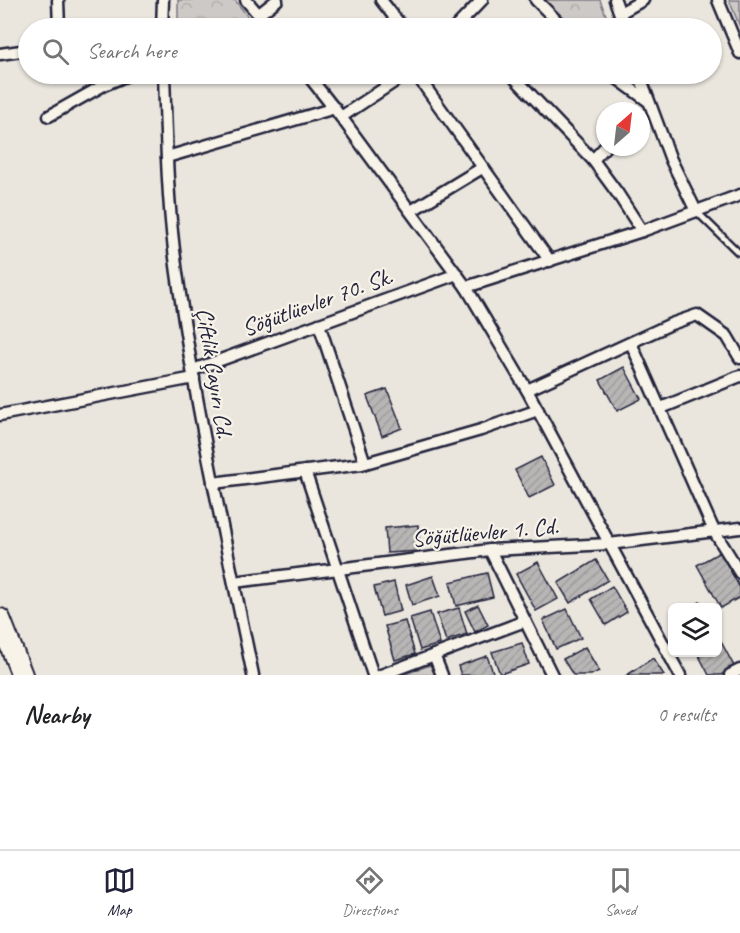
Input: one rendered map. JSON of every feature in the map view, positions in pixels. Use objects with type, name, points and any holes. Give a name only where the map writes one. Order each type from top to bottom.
[{"type":"highway","points":[[0,619],[22,675]]},
{"type":"street","points":[[58,0],[59,18]]},
{"type":"street","points":[[162,18],[163,0]]},
{"type":"street","points":[[246,0],[261,18]]},
{"type":"street","points":[[258,15],[277,0]]},
{"type":"street","points":[[381,0],[396,18]]},
{"type":"street","points":[[468,18],[482,0]]},
{"type":"street","points":[[536,0],[554,18]]},
{"type":"street","points":[[615,0],[622,18]]},
{"type":"street","points":[[620,13],[643,0]]},
{"type":"street","points":[[718,0],[740,53]]},
{"type":"street","points":[[0,54],[18,51]]},
{"type":"street","points":[[49,116],[106,84]]},
{"type":"street","name":"Çiftlik Çayırı Cd.","points":[[164,84],[174,249],[193,374],[213,483],[253,675]]},
{"type":"street","points":[[315,84],[466,287],[527,390],[680,675]]},
{"type":"street","points":[[167,157],[338,112],[388,84]]},
{"type":"street","points":[[423,84],[550,261]]},
{"type":"street","points":[[521,84],[593,160],[642,231]]},
{"type":"street","points":[[625,84],[648,101]]},
{"type":"street","points":[[642,84],[671,160],[696,211]]},
{"type":"street","points":[[593,160],[597,156]]},
{"type":"street","points":[[411,211],[482,168]]},
{"type":"street","points":[[466,287],[642,231],[740,195]]},
{"type":"street","name":"Söğütlüevler 70. Sk.","points":[[0,415],[193,374],[319,324],[457,274]]},
{"type":"street","points":[[527,390],[671,324],[698,315],[727,336],[740,358]]},
{"type":"street","points":[[319,324],[365,463]]},
{"type":"street","points":[[631,343],[714,531],[740,573]]},
{"type":"street","points":[[661,408],[740,376]]},
{"type":"street","points":[[213,483],[365,463],[482,430],[538,410]]},
{"type":"street","points":[[305,471],[372,675]]},
{"type":"street","name":"Söğütlüevler 1. Cd.","points":[[234,582],[490,550],[609,544],[740,528]]},
{"type":"street","points":[[490,550],[552,675]]},
{"type":"street","points":[[381,675],[525,621]]},
{"type":"street","points":[[434,655],[442,675]]},
{"type":"street","points":[[730,675],[740,670]]},
{"type":"lane","points":[[696,211],[738,252]]},
{"type":"green space","points":[[178,0],[235,0],[249,18],[178,18]]},
{"type":"green space","points":[[545,0],[600,0],[607,18],[563,18]]},
{"type":"green space","points":[[729,0],[740,0],[740,27]]},
{"type":"green space","points":[[430,665],[435,675],[403,675]]},
{"type":"building","points":[[624,367],[641,399],[617,411],[600,380]]},
{"type":"building","points":[[387,389],[402,428],[382,436],[367,396]]},
{"type":"building","points":[[541,457],[555,485],[529,498],[515,470]]},
{"type":"building","points":[[418,525],[420,551],[387,553],[385,528]]},
{"type":"building","points":[[720,552],[740,588],[740,597],[722,607],[722,603],[718,603],[697,565]]},
{"type":"building","points":[[596,560],[608,580],[570,603],[558,583]]},
{"type":"building","points":[[538,562],[558,599],[536,611],[516,574]]},
{"type":"building","points":[[487,573],[493,597],[456,606],[450,582]]},
{"type":"building","points":[[433,576],[440,596],[412,605],[406,585]]},
{"type":"building","points":[[394,582],[401,611],[382,616],[374,587]]},
{"type":"building","points":[[612,586],[627,612],[606,625],[591,599]]},
{"type":"building","points":[[478,605],[488,625],[475,632],[465,611]]},
{"type":"building","points":[[459,608],[467,634],[446,641],[437,614]]},
{"type":"building","points":[[567,609],[581,638],[556,649],[543,620]]},
{"type":"building","points":[[430,612],[440,644],[420,650],[410,618]]},
{"type":"building","points":[[405,621],[415,654],[395,660],[385,626]]},
{"type":"building","points":[[522,643],[529,664],[500,674],[492,652]]},
{"type":"building","points":[[722,644],[735,668],[721,675],[709,675],[700,657],[722,657]]},
{"type":"building","points":[[585,647],[599,671],[591,675],[573,675],[563,659]]},
{"type":"building","points":[[487,656],[494,675],[461,675],[458,666]]},
{"type":"building","points":[[653,658],[664,675],[627,675]]}]
